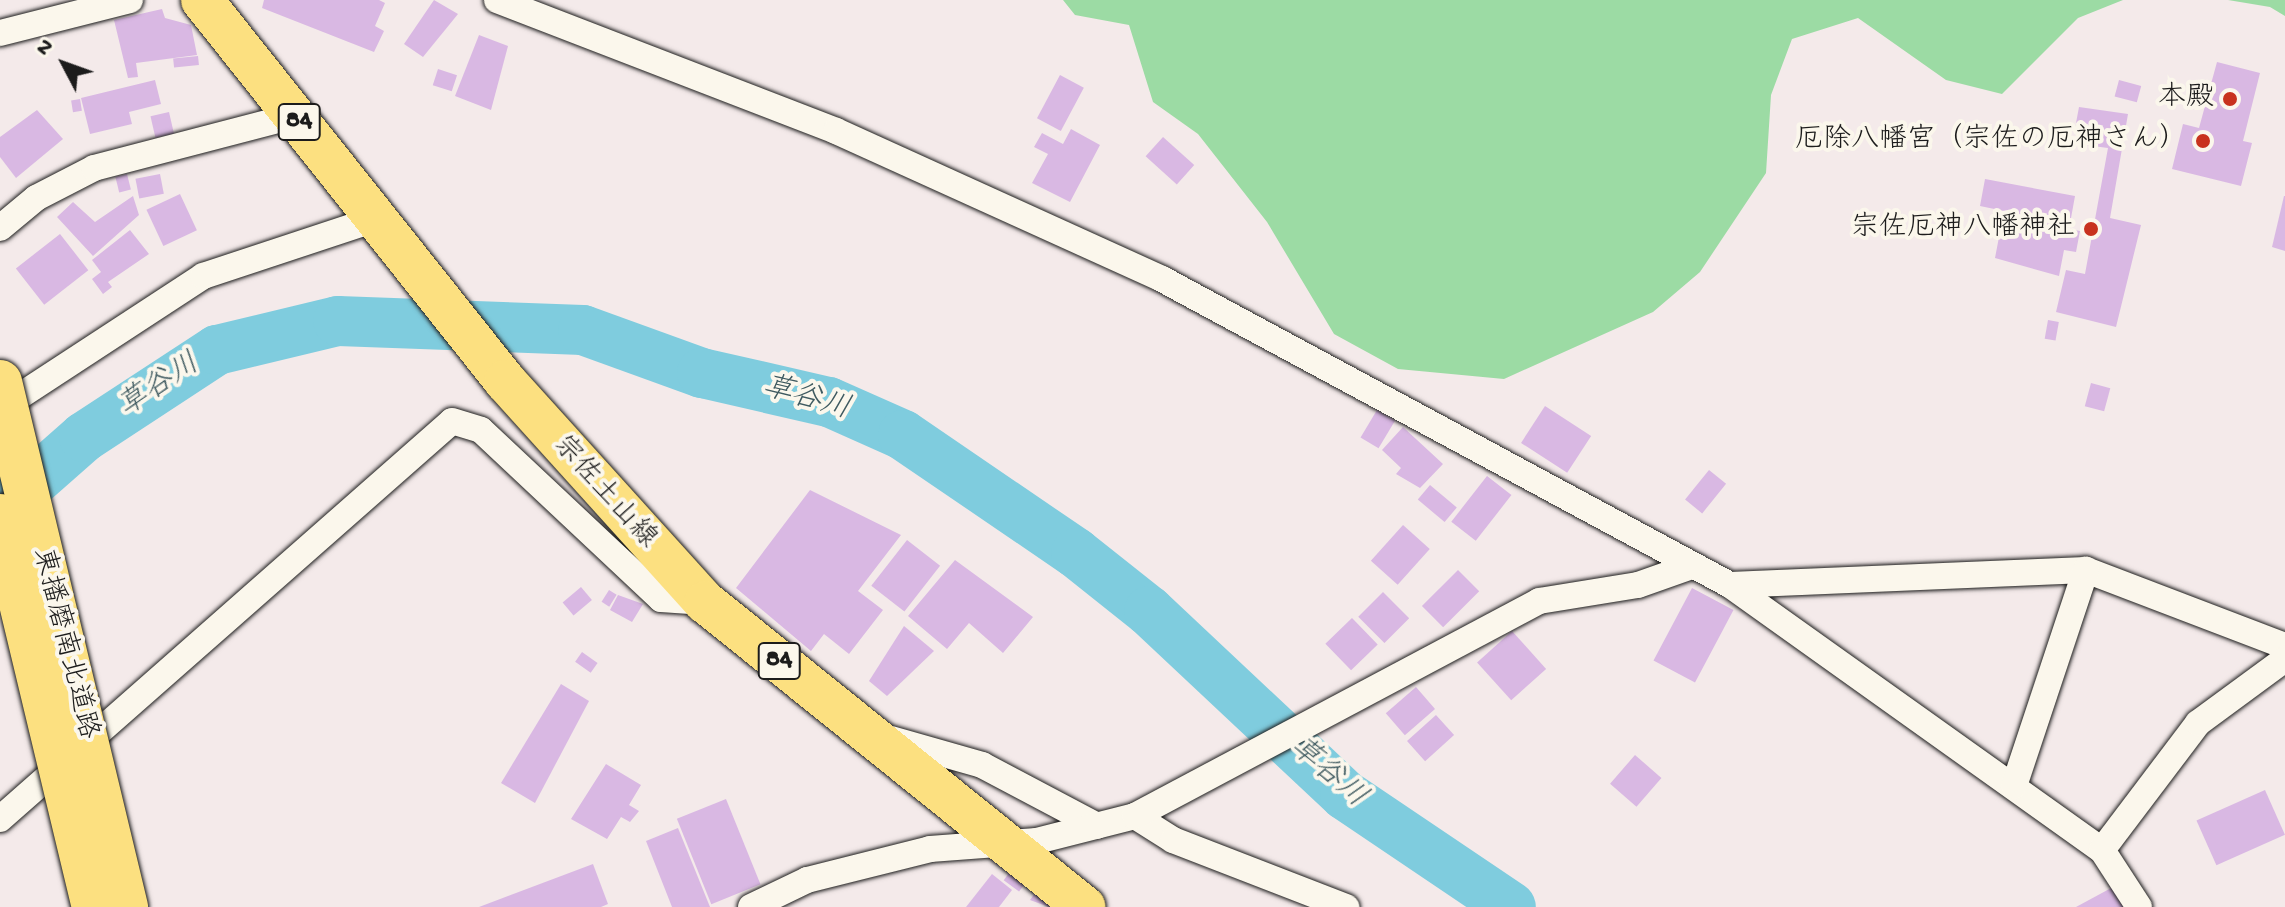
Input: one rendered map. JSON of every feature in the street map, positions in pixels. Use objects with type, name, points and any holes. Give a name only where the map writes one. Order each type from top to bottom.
[{"type":"highway","name":"東播磨南北道路","points":[[12,387],[126,907]]},
{"type":"highway","name":"東播磨南北道路","points":[[0,516],[94,907]]},
{"type":"main road","name":"宗佐土山線","points":[[202,0],[505,381],[705,602],[1085,907]]},
{"type":"street","points":[[0,33],[130,0]]},
{"type":"street","points":[[497,0],[836,131],[1162,279],[1730,585],[2102,850],[2139,907]]},
{"type":"street","points":[[0,228],[36,198],[94,168],[294,116]]},
{"type":"street","points":[[0,409],[12,387],[203,276],[386,231]]},
{"type":"street","points":[[0,364],[12,387]]},
{"type":"street","points":[[0,819],[452,421],[481,430],[661,599],[705,602]]},
{"type":"street","points":[[751,907],[807,880],[930,849],[1008,846],[1135,816],[1350,697],[1539,601],[1638,585],[1692,566]]},
{"type":"street","points":[[1730,585],[2086,570],[2285,646]]},
{"type":"street","points":[[2014,786],[2086,570]]},
{"type":"street","points":[[2102,850],[2198,723],[2285,659]]},
{"type":"street","points":[[865,730],[982,765],[1097,826]]},
{"type":"street","points":[[1135,816],[1173,840],[1346,907]]},
{"type":"green space","points":[[1063,0],[2123,0],[2078,18],[2002,94],[1946,80],[1858,18],[1792,39],[1771,95],[1766,173],[1700,272],[1653,312],[1504,379],[1398,369],[1334,334],[1267,222],[1198,134],[1153,102],[1129,25],[1075,15]]},
{"type":"green space","points":[[2228,0],[2285,0],[2285,16],[2270,7]]},
{"type":"building","points":[[264,0],[379,0],[385,3],[375,26],[384,31],[374,52],[262,8]]},
{"type":"building","points":[[434,0],[458,14],[423,57],[404,44]]},
{"type":"building","points":[[162,9],[165,18],[191,25],[197,55],[136,63],[138,77],[128,78],[114,20]]},
{"type":"building","points":[[479,35],[508,46],[491,110],[455,96]]},
{"type":"building","points":[[198,56],[199,65],[174,68],[173,59]]},
{"type":"building","name":"本殿","points":[[2217,62],[2260,73],[2243,141],[2252,143],[2241,186],[2172,169],[2183,124],[2199,128]]},
{"type":"building","points":[[438,69],[457,75],[452,91],[433,85]]},
{"type":"building","points":[[1060,75],[1084,88],[1061,131],[1037,118]]},
{"type":"building","points":[[155,80],[161,104],[129,112],[132,124],[90,134],[81,98]]},
{"type":"building","points":[[2119,80],[2141,86],[2137,102],[2115,96]]},
{"type":"building","points":[[80,99],[82,111],[73,112],[71,100]]},
{"type":"building","points":[[2079,107],[2128,114],[2110,218],[2141,225],[2116,327],[2056,312],[2066,270],[2085,274],[2108,148],[2085,145],[2088,124],[2076,123]]},
{"type":"building","points":[[37,110],[63,139],[16,178],[0,157],[0,137]]},
{"type":"building","points":[[169,112],[174,133],[155,138],[150,116]]},
{"type":"building","points":[[1071,129],[1100,145],[1070,202],[1032,183],[1048,154],[1034,147],[1042,133],[1063,144]]},
{"type":"building","points":[[1163,137],[1194,165],[1177,184],[1146,156]]},
{"type":"building","points":[[127,174],[131,190],[119,192],[115,177]]},
{"type":"building","points":[[160,174],[164,194],[139,198],[135,179]]},
{"type":"building","points":[[1985,179],[2075,196],[2069,229],[2080,231],[2076,252],[2064,250],[2059,276],[1995,258],[2003,216],[2028,216],[1980,206]]},
{"type":"building","points":[[180,194],[197,230],[163,246],[146,210]]},
{"type":"building","points":[[133,196],[139,215],[93,256],[57,217],[73,202],[95,222]]},
{"type":"building","points":[[2285,196],[2285,251],[2272,247]]},
{"type":"building","points":[[130,230],[149,254],[108,282],[112,287],[103,294],[92,279],[101,272],[92,260]]},
{"type":"building","points":[[60,234],[88,270],[44,305],[16,268]]},
{"type":"building","points":[[2048,320],[2059,322],[2056,341],[2045,339]]},
{"type":"building","points":[[2091,383],[2110,388],[2104,411],[2085,406]]},
{"type":"building","points":[[1545,406],[1591,436],[1567,473],[1521,443]]},
{"type":"building","points":[[1377,410],[1395,421],[1379,448],[1361,437]]},
{"type":"building","points":[[1403,427],[1443,464],[1420,488],[1396,474],[1401,468],[1382,450]]},
{"type":"building","points":[[1709,470],[1726,484],[1702,513],[1685,500]]},
{"type":"building","points":[[1487,476],[1511,495],[1476,541],[1451,522]]},
{"type":"building","points":[[1430,485],[1457,507],[1445,522],[1418,500]]},
{"type":"building","points":[[810,490],[901,535],[858,591],[883,610],[849,654],[824,634],[811,651],[736,588]]},
{"type":"building","points":[[1403,525],[1430,549],[1398,585],[1371,561]]},
{"type":"building","points":[[907,540],[940,566],[904,612],[871,586]]},
{"type":"building","points":[[955,560],[1033,617],[1003,653],[969,623],[947,649],[908,616]]},
{"type":"building","points":[[1458,570],[1479,591],[1443,627],[1422,606]]},
{"type":"building","points":[[581,587],[592,600],[574,615],[563,602]]},
{"type":"building","points":[[1692,588],[1733,610],[1695,682],[1654,660]]},
{"type":"building","points":[[609,590],[617,595],[609,607],[602,602]]},
{"type":"building","points":[[1383,592],[1409,618],[1384,643],[1358,617]]},
{"type":"building","points":[[618,595],[643,604],[632,622],[610,610]]},
{"type":"building","points":[[1352,618],[1378,645],[1351,670],[1325,644]]},
{"type":"building","points":[[904,626],[934,651],[887,696],[869,681]]},
{"type":"building","points":[[1512,631],[1546,669],[1511,700],[1477,662]]},
{"type":"building","points":[[582,652],[598,663],[591,673],[575,662]]},
{"type":"building","points":[[561,684],[589,701],[535,803],[501,783]]},
{"type":"building","points":[[1416,687],[1435,709],[1405,735],[1386,713]]},
{"type":"building","points":[[1436,715],[1454,735],[1425,761],[1407,741]]},
{"type":"building","points":[[1635,755],[1661,778],[1636,807],[1610,784]]},
{"type":"building","points":[[606,764],[641,785],[629,805],[639,811],[630,822],[621,817],[607,839],[571,819]]},
{"type":"building","points":[[2265,790],[2285,835],[2216,865],[2196,821]]},
{"type":"building","points":[[726,799],[760,884],[711,904],[677,819]]},
{"type":"building","points":[[678,828],[710,907],[672,907],[646,841]]},
{"type":"building","points":[[593,864],[608,904],[601,907],[479,907]]},
{"type":"building","points":[[1009,873],[1024,884],[1019,891],[1004,880]]},
{"type":"building","points":[[992,874],[1012,890],[999,907],[966,907]]},
{"type":"building","points":[[2113,887],[2124,907],[2076,907]]},
{"type":"building","points":[[1035,893],[1050,905],[1049,907],[1030,900]]},
{"type":"waterway","name":"草谷川","points":[[0,511],[84,437],[217,350],[338,321],[583,330],[702,373],[829,402],[903,435],[1076,553],[1149,611],[1345,795],[1511,907]]},
{"type":"place","name":"本殿","points":[[2230,99]]},
{"type":"place","name":"厄除八幡宮（宗佐の厄神さん）","points":[[2203,141]]},
{"type":"place","name":"宗佐厄神八幡神社","points":[[2091,229]]}]
